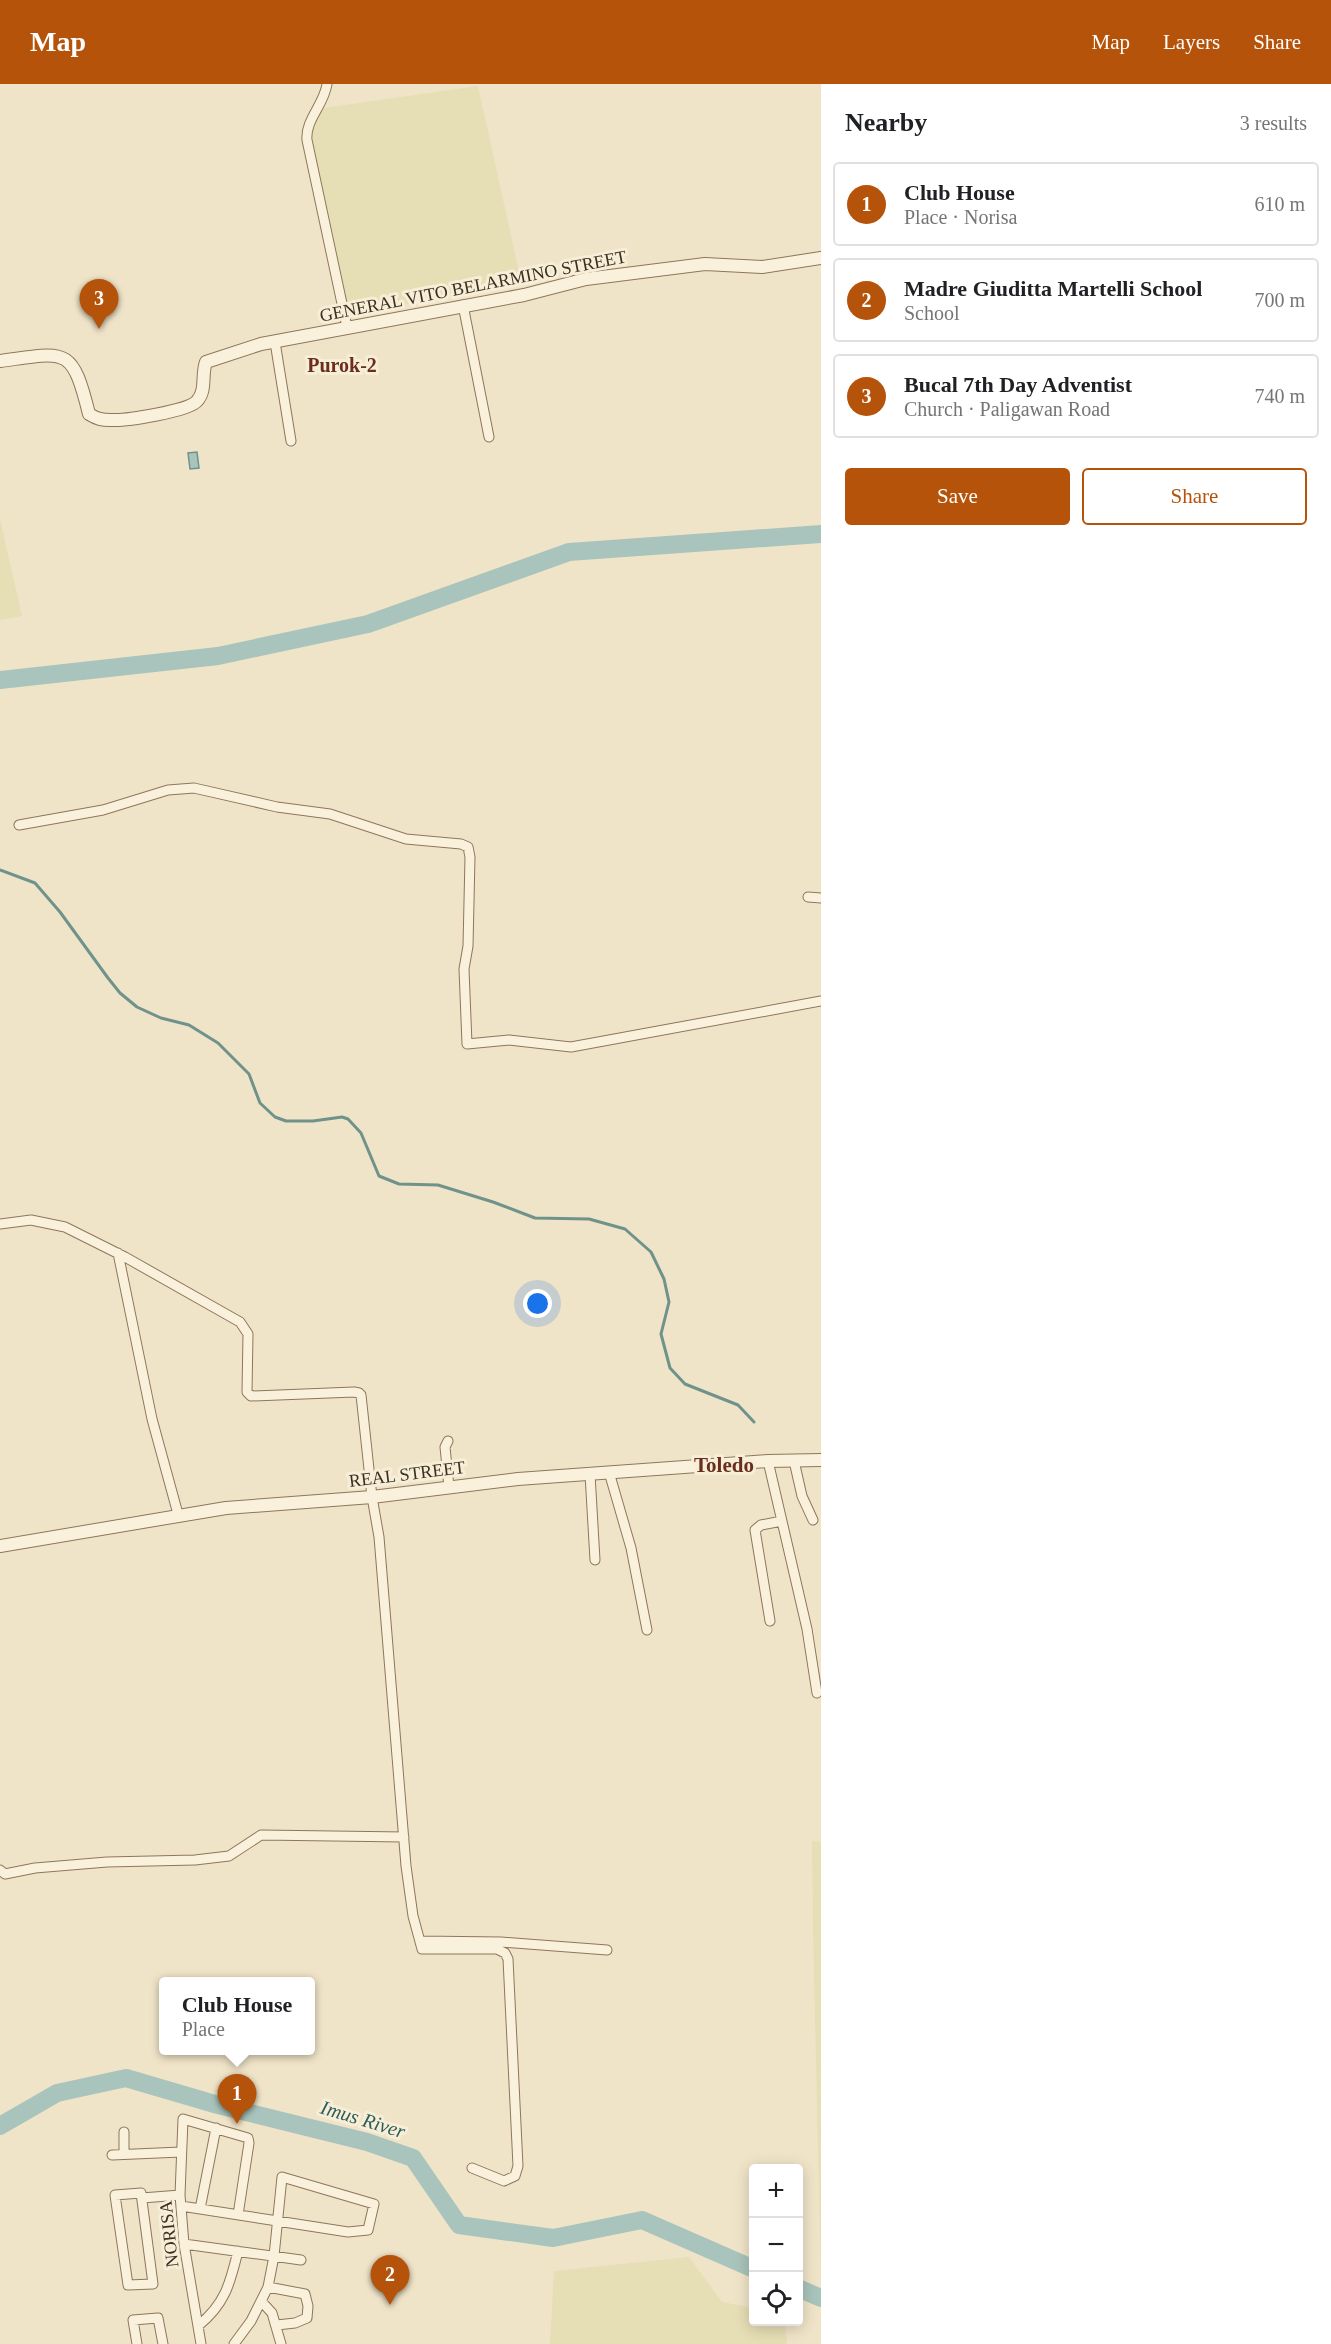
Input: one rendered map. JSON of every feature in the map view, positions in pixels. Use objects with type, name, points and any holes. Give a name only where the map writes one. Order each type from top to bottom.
[{"type":"street","points":[[327,84],[321,104],[306,131],[347,327]]},
{"type":"street","name":"GENERAL VITO BELARMINO STREET","points":[[0,361],[46,355],[64,357],[71,363],[80,380],[89,414],[98,420],[115,421],[185,408],[197,402],[204,388],[202,371],[206,362],[275,342],[524,295],[586,279],[705,264],[762,267],[821,258]]},
{"type":"street","points":[[463,305],[489,437]]},
{"type":"street","points":[[275,342],[291,441]]},
{"type":"street","points":[[19,825],[103,810],[168,790],[194,788],[277,807],[330,814],[406,839],[461,844],[468,847],[470,856],[468,946],[464,969],[468,1044],[509,1040],[571,1047],[821,1001]]},
{"type":"street","points":[[808,897],[821,898]]},
{"type":"street","points":[[0,1224],[31,1220],[65,1227],[118,1253],[240,1322],[248,1334],[248,1392],[250,1396],[359,1393],[382,1570],[404,1837],[413,1916],[422,1949],[497,1949],[505,1953],[508,1959],[518,2166],[515,2176],[504,2181],[472,2168]]},
{"type":"street","points":[[118,1253],[152,1419],[178,1514]]},
{"type":"street","points":[[448,1441],[445,1447],[449,1487]]},
{"type":"street","name":"REAL STREET","points":[[0,1546],[178,1514],[248,1506],[372,1497],[449,1487],[609,1472],[768,1461],[821,1460]]},
{"type":"street","points":[[768,1461],[807,1629],[817,1693]]},
{"type":"street","points":[[794,1461],[803,1501],[813,1520]]},
{"type":"street","points":[[609,1472],[633,1556],[646,1630]]},
{"type":"street","points":[[590,1474],[595,1560]]},
{"type":"street","points":[[770,1621],[755,1530],[760,1525],[782,1521]]},
{"type":"street","points":[[0,1870],[5,1874],[35,1868],[107,1862],[195,1860],[229,1856],[261,1835],[404,1837]]},
{"type":"street","points":[[421,1941],[501,1942],[607,1950]]},
{"type":"street","name":"NORISA","points":[[201,2344],[184,2244],[180,2195],[183,2119],[216,2128]]},
{"type":"street","points":[[200,2209],[216,2128],[248,2138],[238,2215]]},
{"type":"street","points":[[123,2132],[124,2154]]},
{"type":"street","points":[[112,2155],[182,2152]]},
{"type":"street","points":[[181,2206],[276,2221],[348,2232],[368,2230],[374,2204],[282,2177],[276,2221],[274,2256],[268,2287],[262,2302],[236,2343]]},
{"type":"street","points":[[141,2193],[142,2198],[153,2284],[128,2285],[115,2195],[141,2193]]},
{"type":"street","points":[[142,2198],[180,2195]]},
{"type":"street","points":[[184,2244],[301,2260]]},
{"type":"street","points":[[198,2326],[213,2313],[222,2299],[231,2277],[237,2251]]},
{"type":"street","points":[[268,2287],[305,2294],[308,2306],[307,2318],[296,2323],[277,2325]]},
{"type":"street","points":[[262,2302],[272,2313],[281,2344]]},
{"type":"street","points":[[136,2344],[133,2320],[158,2318],[163,2344]]},
{"type":"shaded area","points":[[478,86],[521,281],[345,317],[321,214],[311,126],[323,108]]},
{"type":"shaded area","points":[[0,519],[22,616],[0,620]]},
{"type":"shaded area","points":[[812,1841],[821,1842],[821,2285],[813,1927]]},
{"type":"shaded area","points":[[689,2257],[722,2302],[749,2307],[749,2326],[785,2326],[787,2344],[550,2344],[554,2271]]},
{"type":"water","points":[[197,452],[199,468],[190,469],[188,453]]},
{"type":"waterway","points":[[0,680],[218,656],[368,624],[569,552],[821,534]]},
{"type":"waterway","points":[[0,870],[35,883],[60,912],[120,993],[137,1007],[161,1018],[189,1025],[218,1043],[249,1074],[260,1103],[275,1117],[286,1121],[313,1121],[342,1117],[348,1119],[361,1133],[379,1176],[399,1184],[438,1185],[535,1218],[589,1219],[625,1229],[651,1252],[664,1279],[669,1302],[661,1334],[670,1368],[685,1384],[738,1405],[754,1422]]},
{"type":"waterway","name":"Imus River","points":[[0,2126],[57,2093],[126,2078],[218,2105],[367,2142],[413,2158],[459,2225],[553,2238],[642,2220],[749,2267]]},
{"type":"waterway","name":"Imus River","points":[[803,2290],[821,2298]]},
{"type":"place","name":"Bucal 7th Day Adventist","points":[[99,329]]},
{"type":"place","name":"Club House","points":[[237,2124]]},
{"type":"place","name":"Madre Giuditta Martelli School","points":[[390,2305]]},
{"type":"district","name":"Purok-2","points":[[342,365]]},
{"type":"district","name":"Toledo","points":[[724,1465]]}]
